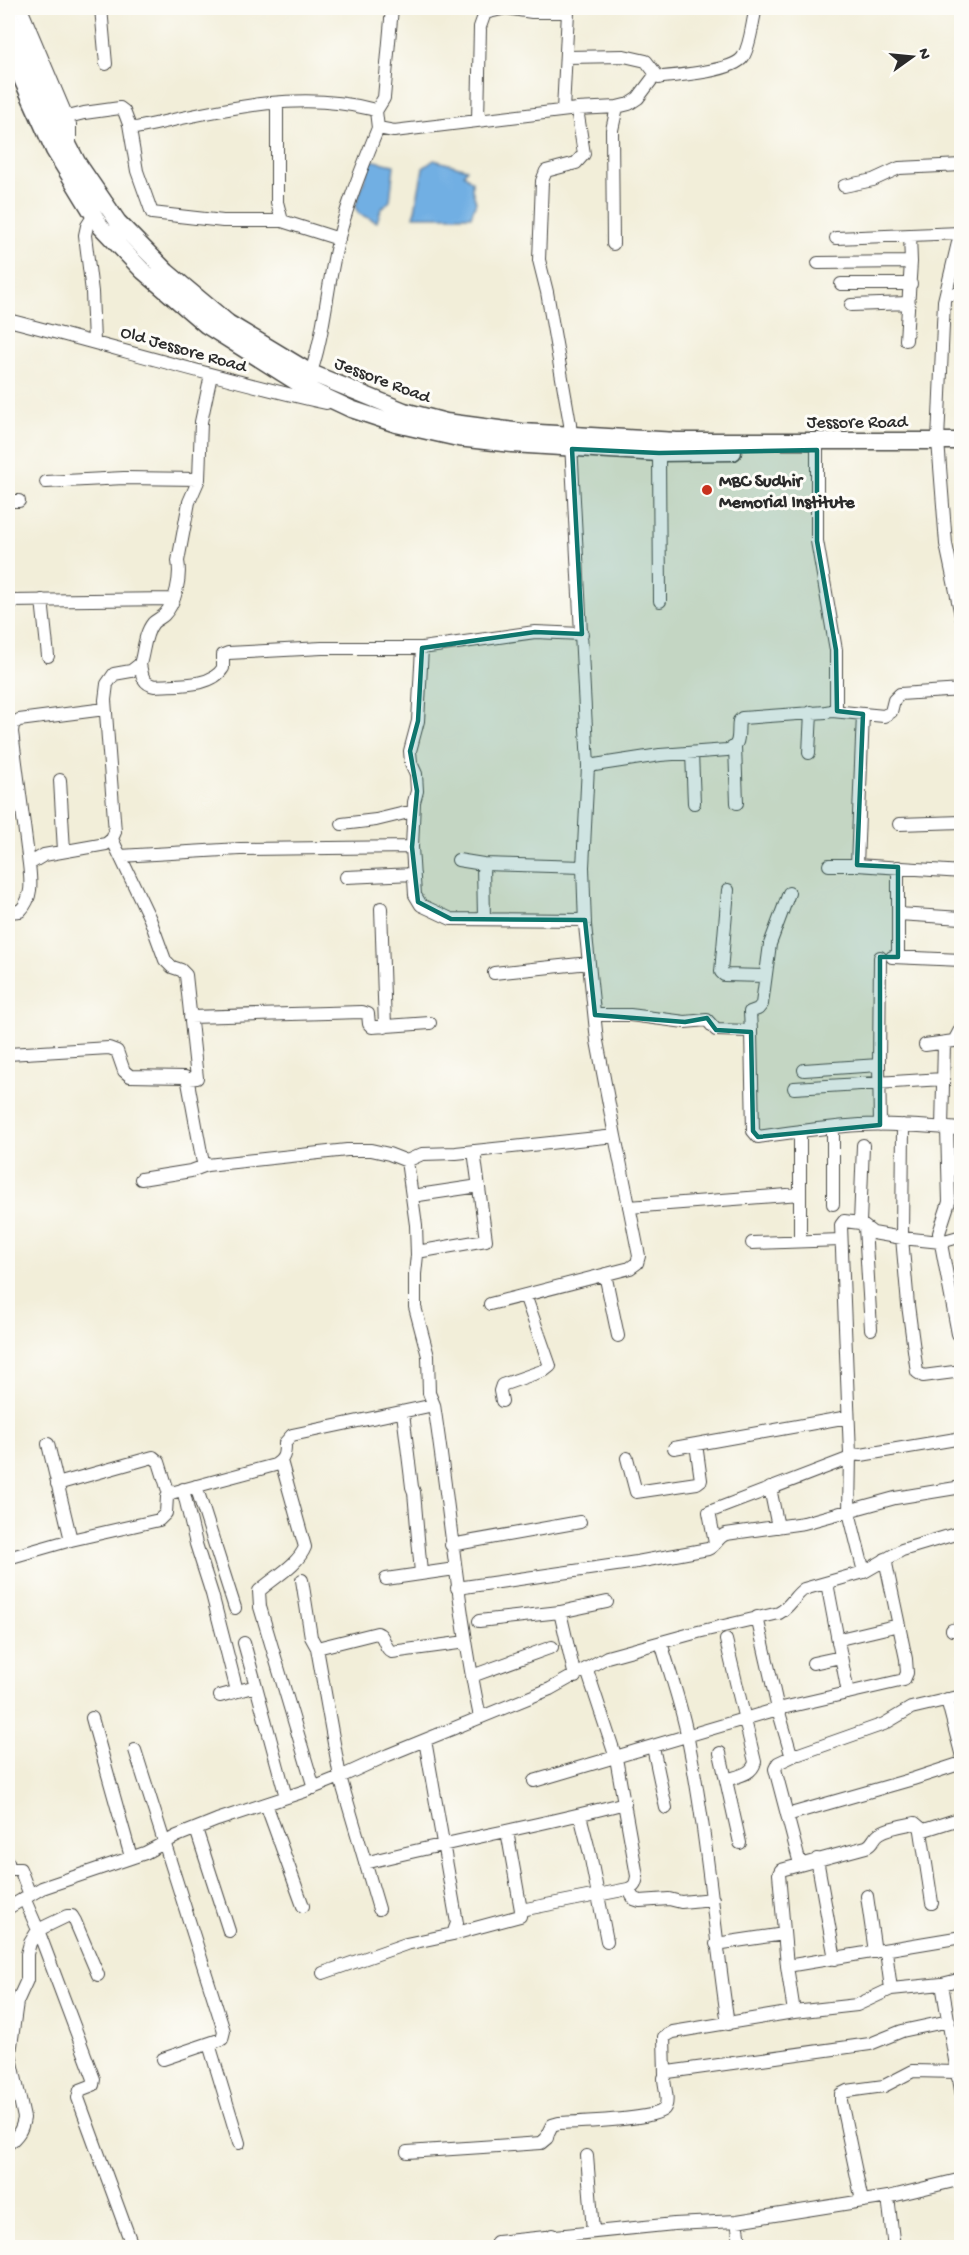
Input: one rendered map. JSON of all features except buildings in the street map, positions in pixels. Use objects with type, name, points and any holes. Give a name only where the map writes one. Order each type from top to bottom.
[{"type":"highway","points":[[8,12],[45,99],[70,148],[118,222],[225,330]]},
{"type":"highway","points":[[8,48],[54,150],[101,227],[142,271],[306,386],[351,409],[403,426],[458,438],[517,438]]},
{"type":"highway","name":"Jessore Road","points":[[306,386],[517,438],[659,453],[817,450],[938,445],[962,441]]},
{"type":"highway","name":"Jessore Road","points":[[571,442],[677,441],[938,445],[962,450]]},
{"type":"street","points":[[21,8],[68,117],[70,148]]},
{"type":"street","points":[[101,8],[106,64]]},
{"type":"street","points":[[306,386],[318,353],[347,207],[378,128],[376,111],[384,98],[392,8]]},
{"type":"street","points":[[378,128],[394,130],[629,104],[638,98],[653,78],[694,74],[741,60],[746,52],[756,8]]},
{"type":"street","points":[[478,120],[482,19],[485,13],[494,9],[568,10],[563,110]]},
{"type":"street","points":[[566,57],[624,56],[646,61],[660,78]]},
{"type":"street","points":[[129,124],[130,127],[136,128],[201,114],[277,103],[319,101],[356,105],[376,111]]},
{"type":"street","points":[[277,103],[277,202],[282,221]]},
{"type":"street","points":[[613,244],[612,130],[616,107]]},
{"type":"street","points":[[68,117],[120,108],[124,111],[129,124],[137,171],[152,213],[223,221],[282,221],[339,239]]},
{"type":"street","points":[[490,1304],[630,1268],[638,1261],[594,1015],[585,920],[583,867],[588,766],[571,442],[564,381],[539,260],[542,181],[546,171],[576,163],[584,154],[577,109]]},
{"type":"street","points":[[844,186],[873,180],[899,168],[962,165]]},
{"type":"street","points":[[94,215],[87,226],[85,236],[92,292],[94,342]]},
{"type":"street","points":[[836,237],[910,235],[961,230],[957,269],[946,294],[938,445],[946,544],[962,620]]},
{"type":"street","points":[[906,340],[911,262],[910,235]]},
{"type":"street","points":[[818,263],[911,262]]},
{"type":"street","points":[[841,284],[910,284]]},
{"type":"street","points":[[946,294],[962,294]]},
{"type":"street","points":[[851,305],[909,303]]},
{"type":"street","name":"Old Jessore Road","points":[[8,320],[211,375],[306,386]]},
{"type":"street","points":[[211,375],[201,422],[199,478],[189,502],[173,599],[164,616],[153,623],[146,637],[140,664],[144,681],[148,685],[212,679],[223,668],[223,655],[228,653],[322,648],[422,648],[535,632],[582,634]]},
{"type":"street","points":[[817,450],[817,541],[836,650],[837,705],[832,711]]},
{"type":"street","points":[[659,453],[660,601]]},
{"type":"street","points":[[46,482],[124,478],[199,478]]},
{"type":"street","points":[[9,601],[173,599]]},
{"type":"street","points":[[42,600],[48,656]]},
{"type":"street","points":[[422,648],[418,721],[410,751],[411,763],[416,774],[417,791],[413,811],[412,847],[415,895],[421,905],[451,919],[585,920]]},
{"type":"street","points":[[29,864],[44,855],[106,843],[112,839],[115,832],[105,700],[109,678],[114,674],[131,671],[140,664]]},
{"type":"street","points":[[588,766],[660,755],[727,750],[738,743],[739,722],[742,718],[832,711],[888,714],[894,700],[900,694],[962,690]]},
{"type":"street","points":[[8,912],[20,911],[28,903],[31,881],[10,724],[19,720],[105,709]]},
{"type":"street","points":[[809,753],[811,712]]},
{"type":"street","points":[[857,865],[863,714]]},
{"type":"street","points":[[735,746],[737,803]]},
{"type":"street","points":[[692,753],[694,803]]},
{"type":"street","points":[[60,780],[64,851]]},
{"type":"street","points":[[342,824],[376,820],[413,811]]},
{"type":"street","points":[[899,824],[962,822]]},
{"type":"street","points":[[8,1054],[114,1048],[119,1054],[124,1071],[130,1076],[197,1078],[186,975],[165,960],[150,919],[112,839]]},
{"type":"street","points":[[120,856],[240,849],[412,847]]},
{"type":"street","points":[[458,860],[483,864],[583,867]]},
{"type":"street","points":[[483,864],[484,919]]},
{"type":"street","points":[[830,865],[962,872]]},
{"type":"street","points":[[898,867],[898,957]]},
{"type":"street","points":[[346,877],[414,874]]},
{"type":"street","points":[[728,890],[721,972],[724,975],[765,976]]},
{"type":"street","points":[[789,893],[770,944],[762,1004],[758,1009],[750,1012],[753,1131],[758,1137],[800,1131],[880,1125],[962,1129]]},
{"type":"street","points":[[381,908],[385,1027]]},
{"type":"street","points":[[898,914],[962,918]]},
{"type":"street","points":[[880,1125],[876,957],[962,960]]},
{"type":"street","points":[[494,973],[589,963]]},
{"type":"street","points":[[190,1017],[362,1012],[368,1014],[370,1026],[430,1023]]},
{"type":"street","points":[[594,1015],[630,1015],[685,1022],[702,1019],[707,1020],[716,1030],[751,1030]]},
{"type":"street","points":[[925,1046],[954,1041],[962,1026]]},
{"type":"street","points":[[944,1043],[943,1079],[949,1202],[940,1228],[958,1334]]},
{"type":"street","points":[[804,1070],[879,1065]]},
{"type":"street","points":[[187,1079],[201,1158],[207,1165]]},
{"type":"street","points":[[794,1088],[943,1079]]},
{"type":"street","points":[[903,1125],[902,1238],[917,1372],[923,1376],[962,1371]]},
{"type":"street","points":[[833,1128],[833,1204]]},
{"type":"street","points":[[800,1131],[800,1241]]},
{"type":"street","points":[[141,1179],[191,1171],[207,1165],[347,1150],[371,1150],[407,1161],[422,1154],[474,1151],[615,1136]]},
{"type":"street","points":[[863,1145],[862,1225],[871,1329]]},
{"type":"street","points":[[417,1252],[486,1240],[474,1151]]},
{"type":"street","points":[[407,1161],[417,1252],[416,1307],[428,1356],[429,1393],[434,1406],[444,1469],[454,1569],[480,1717]]},
{"type":"street","points":[[948,1168],[962,1170]]},
{"type":"street","points":[[412,1196],[478,1186]]},
{"type":"street","points":[[629,1207],[800,1194]]},
{"type":"street","points":[[864,1572],[849,1512],[850,1456],[842,1223],[848,1221],[862,1225],[873,1233],[902,1238],[941,1242],[962,1236]]},
{"type":"street","points":[[752,1244],[841,1240]]},
{"type":"street","points":[[605,1274],[618,1336]]},
{"type":"street","points":[[502,1401],[500,1391],[502,1385],[545,1370],[550,1366],[525,1295]]},
{"type":"street","points":[[169,1494],[281,1461],[285,1455],[285,1443],[292,1435],[434,1406]]},
{"type":"street","points":[[403,1413],[414,1492],[421,1573]]},
{"type":"street","points":[[674,1448],[848,1417]]},
{"type":"street","points":[[715,1544],[709,1512],[850,1456],[962,1438]]},
{"type":"street","points":[[48,1444],[71,1540]]},
{"type":"street","points":[[627,1458],[636,1492],[697,1483],[701,1480],[696,1444]]},
{"type":"street","points":[[8,1558],[71,1540],[159,1520],[166,1513],[169,1494],[159,1462],[153,1457],[57,1484]]},
{"type":"street","points":[[281,1461],[304,1547],[296,1561],[259,1591],[260,1607],[314,1788]]},
{"type":"street","points":[[196,1486],[235,1608]]},
{"type":"street","points":[[457,1588],[637,1562],[708,1549],[726,1534],[804,1523],[895,1498],[962,1487]]},
{"type":"street","points":[[770,1488],[778,1527]]},
{"type":"street","points":[[183,1490],[237,1691]]},
{"type":"street","points":[[452,1545],[580,1522]]},
{"type":"street","points":[[8,1908],[42,1888],[131,1857],[196,1829],[340,1778],[424,1740],[550,1689],[607,1657],[779,1612],[786,1609],[804,1589],[864,1572],[910,1547],[962,1532]]},
{"type":"street","points":[[534,1781],[778,1709],[900,1682],[906,1677],[906,1659],[885,1559]]},
{"type":"street","points":[[386,1579],[454,1569]]},
{"type":"street","points":[[302,1580],[340,1778],[379,1909]]},
{"type":"street","points":[[827,1583],[848,1693]]},
{"type":"street","points":[[479,1621],[560,1612],[607,1602]]},
{"type":"street","points":[[560,1612],[574,1677]]},
{"type":"street","points":[[757,1617],[790,1752],[797,1755]]},
{"type":"street","points":[[838,1642],[844,1638],[899,1625]]},
{"type":"street","points":[[316,1648],[377,1633],[382,1636],[386,1648],[392,1652],[466,1642]]},
{"type":"street","points":[[726,1640],[755,1762],[753,1768],[745,1774],[726,1780]]},
{"type":"street","points":[[662,1642],[688,1736],[700,1802],[713,1899],[716,1944],[728,2024]]},
{"type":"street","points":[[244,1643],[286,1797]]},
{"type":"street","points":[[472,1676],[552,1647]]},
{"type":"street","points":[[813,1663],[841,1657]]},
{"type":"street","points":[[521,1910],[628,1889],[633,1887],[638,1876],[616,1758],[587,1670]]},
{"type":"street","points":[[220,1696],[256,1686]]},
{"type":"street","points":[[800,1864],[775,1769],[778,1763],[884,1724],[911,1708],[962,1696]]},
{"type":"street","points":[[947,1699],[962,1757]]},
{"type":"street","points":[[92,1718],[131,1857]]},
{"type":"street","points":[[424,1740],[457,1923],[453,1934]]},
{"type":"street","points":[[653,1747],[666,1808]]},
{"type":"street","points":[[135,1750],[224,2031],[222,2039],[163,2060]]},
{"type":"street","points":[[720,1753],[740,1843]]},
{"type":"street","points":[[787,1815],[962,1763]]},
{"type":"street","points":[[365,1863],[443,1843],[580,1815],[625,1803]]},
{"type":"street","points":[[266,1804],[303,1906]]},
{"type":"street","points":[[580,1815],[608,1941]]},
{"type":"street","points":[[922,1829],[962,1818]]},
{"type":"street","points":[[794,2012],[787,1966],[779,1874],[783,1868],[870,1845],[876,1836],[883,1832],[915,1823],[922,1829]]},
{"type":"street","points":[[196,1829],[229,1931]]},
{"type":"street","points":[[922,1829],[920,1834],[933,1903]]},
{"type":"street","points":[[323,1973],[406,1944],[520,1916],[521,1910],[507,1831]]},
{"type":"street","points":[[817,1859],[835,1959]]},
{"type":"street","points":[[8,1862],[9,1869],[20,1869],[38,1930],[94,2079],[93,2085],[80,2090],[78,2098],[133,2247]]},
{"type":"street","points":[[628,1889],[634,1899],[640,1901],[669,1899],[681,1902],[713,1899]]},
{"type":"street","points":[[867,1896],[891,1989]]},
{"type":"street","points":[[8,2144],[16,2138],[22,2128],[24,2118],[10,2053],[17,2002],[27,1980],[27,1954],[30,1943],[38,1930],[67,1916],[73,1918],[98,1975]]},
{"type":"street","points":[[716,1944],[784,1934]]},
{"type":"street","points":[[787,1966],[962,1937]]},
{"type":"street","points":[[407,2152],[541,2143],[547,2138],[550,2128],[559,2123],[652,2115],[665,2108],[667,2102],[663,2043],[668,2034],[794,2012],[857,2005],[891,1989],[942,1984],[962,1979]]},
{"type":"street","points":[[942,1984],[962,2096]]},
{"type":"street","points":[[665,2074],[674,2070],[870,2044],[902,2031],[949,2021]]},
{"type":"street","points":[[209,2044],[239,2144]]},
{"type":"street","points":[[862,2201],[841,2101],[842,2094],[847,2091],[884,2086],[913,2072],[959,2076]]},
{"type":"street","points":[[587,2156],[593,2231]]},
{"type":"street","points":[[497,2242],[552,2241],[593,2231],[737,2221],[888,2197],[962,2179]]},
{"type":"street","points":[[888,2197],[894,2247]]},
{"type":"street","points":[[737,2221],[741,2247]]},
{"type":"highlighted area","points":[[572,449],[659,453],[817,450],[817,541],[836,650],[837,711],[863,714],[857,865],[898,867],[898,957],[880,957],[880,1125],[758,1137],[753,1131],[751,1032],[716,1030],[707,1018],[685,1022],[595,1015],[585,920],[451,919],[418,902],[412,847],[417,791],[410,751],[418,721],[422,648],[535,632],[582,634]]},
{"type":"water","points":[[371,160],[394,165],[390,201],[381,209],[377,222],[359,214],[355,207]]},
{"type":"water","points":[[434,160],[467,169],[464,174],[472,181],[476,202],[471,216],[414,216],[423,168]]},
{"type":"place","name":"MBC Sudhir Memorial Institute","points":[[707,490]]}]
